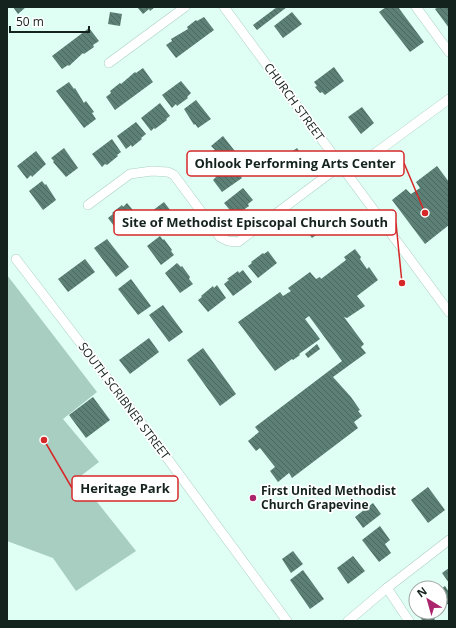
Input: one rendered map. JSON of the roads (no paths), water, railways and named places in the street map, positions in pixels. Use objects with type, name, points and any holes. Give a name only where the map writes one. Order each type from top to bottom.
[{"type":"street","points":[[109,63],[185,7]]},
{"type":"street","name":"CHURCH STREET","points":[[224,7],[449,312]]},
{"type":"street","points":[[416,7],[449,52]]},
{"type":"street","points":[[88,205],[130,174],[144,171],[168,172],[174,176],[220,237],[228,241],[238,242],[332,171],[355,168],[449,99]]},
{"type":"street","name":"SOUTH SCRIBNER STREET","points":[[16,259],[131,409],[287,621]]},
{"type":"street","points":[[348,621],[387,588],[449,540]]},
{"type":"street","points":[[387,588],[409,621]]},
{"type":"place","name":"Ohlook Performing Arts Center","points":[[425,213]]},
{"type":"place","name":"Site of Methodist Episcopal Church South","points":[[402,283]]},
{"type":"place","name":"Heritage Park","points":[[44,440]]},
{"type":"place","name":"First United Methodist Church Grapevine","points":[[253,498]]}]
